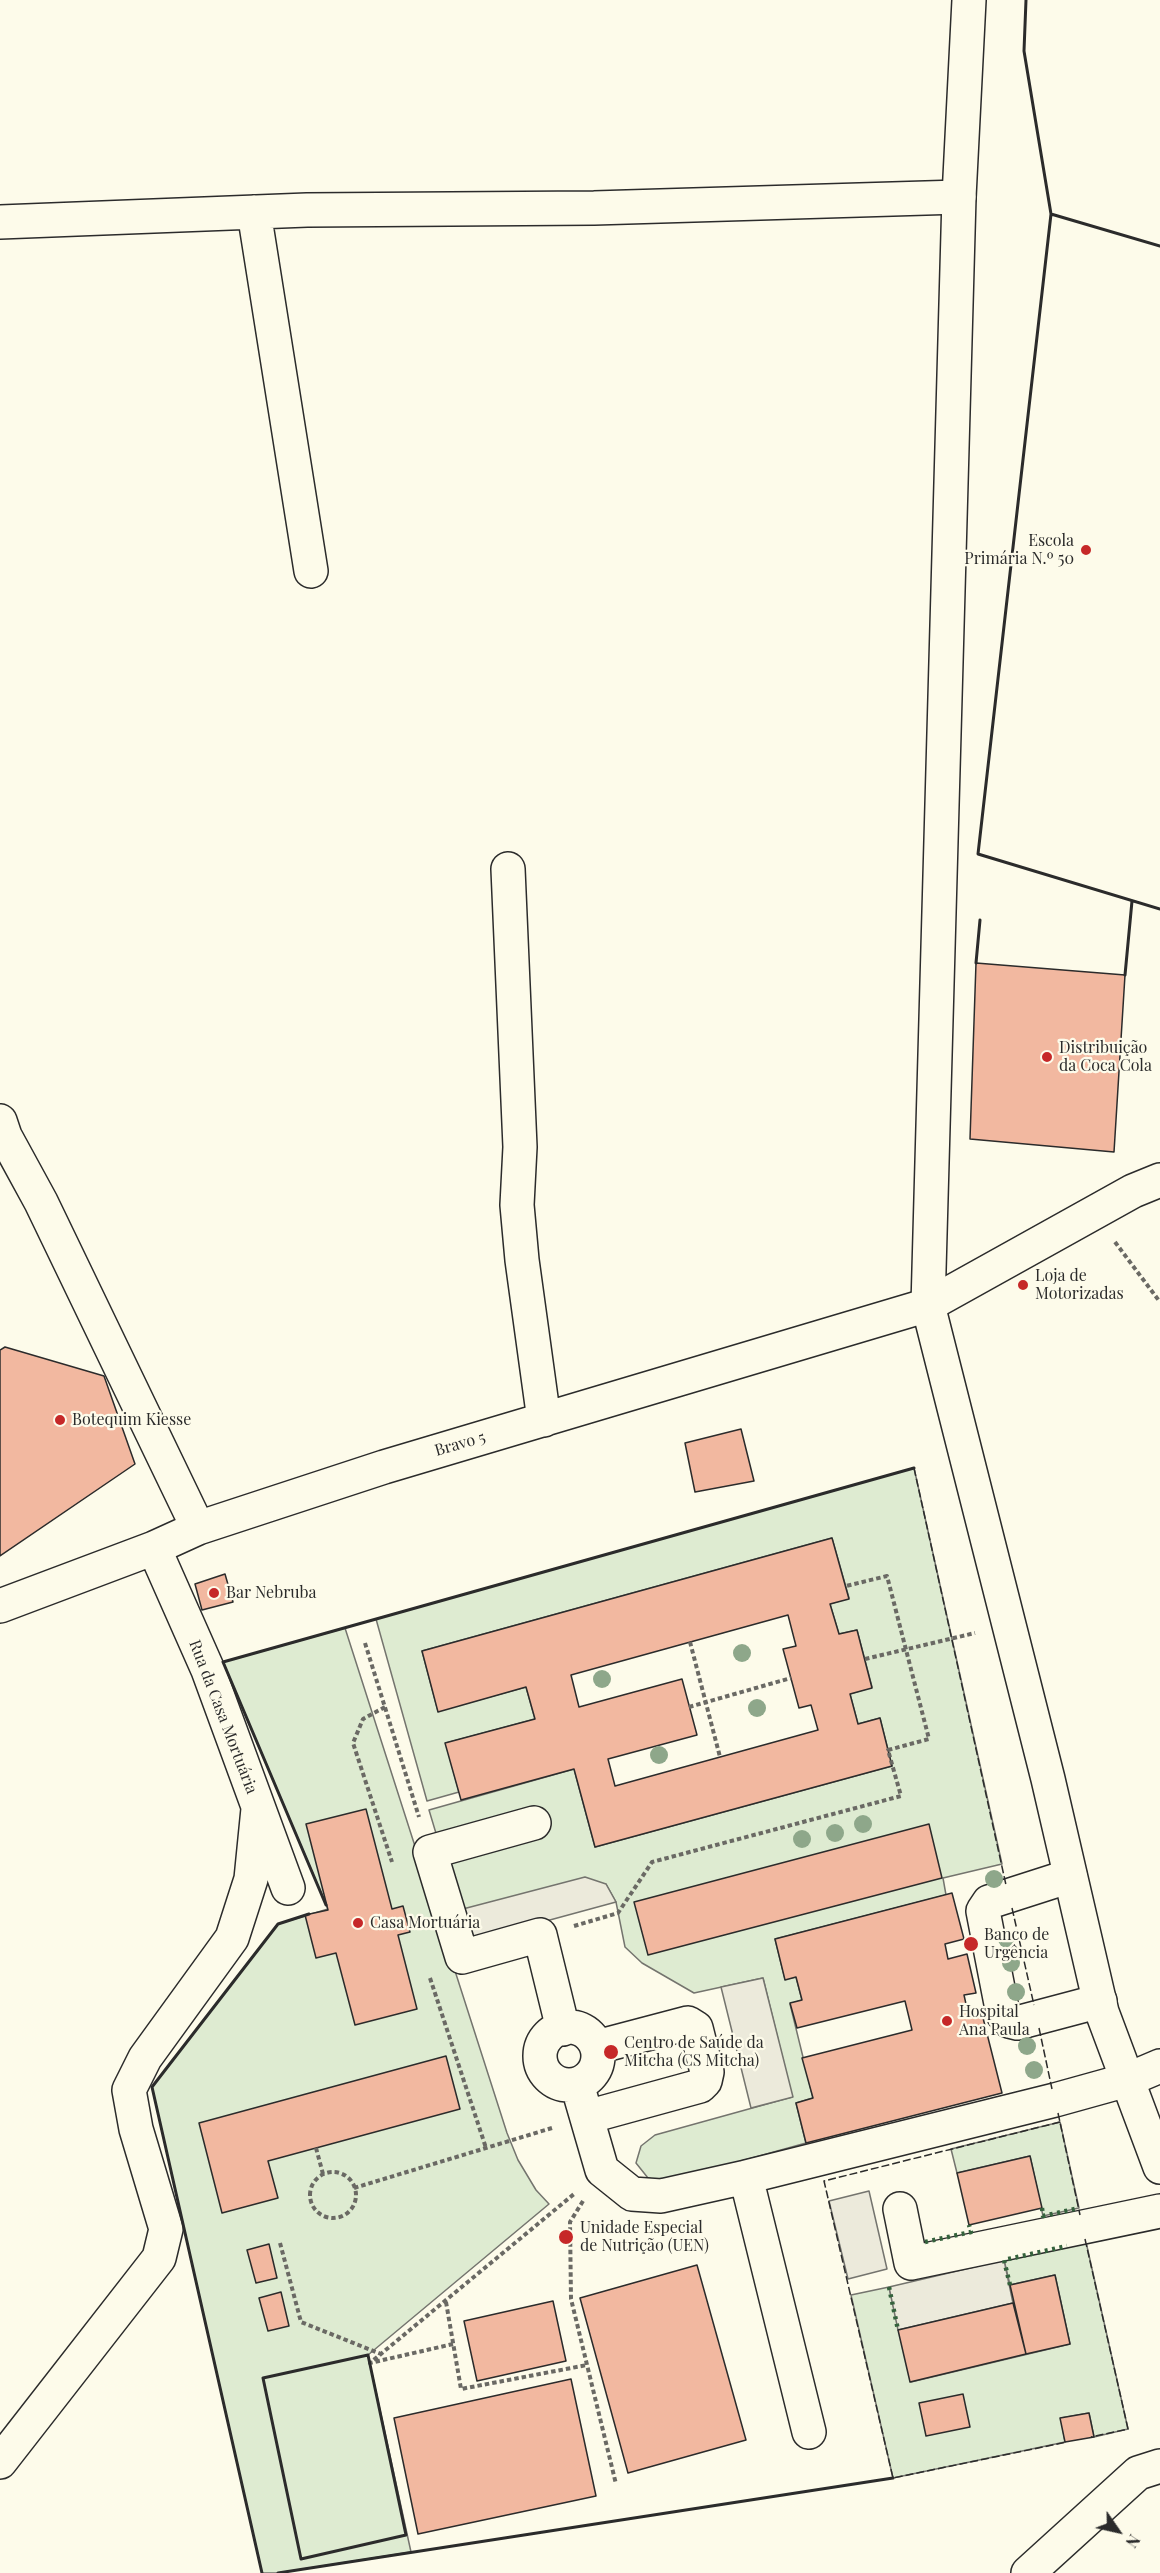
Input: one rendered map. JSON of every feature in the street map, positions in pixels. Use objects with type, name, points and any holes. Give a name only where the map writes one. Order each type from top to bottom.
[{"type":"street","points":[[969,0],[959,197],[928,1305],[1100,2001],[1160,2166]]},
{"type":"street","points":[[0,222],[254,212],[594,208],[959,197]]},
{"type":"street","points":[[254,212],[311,571]]},
{"type":"street","points":[[508,869],[520,1147],[517,1204],[522,1260],[544,1420]]},
{"type":"street","points":[[0,1121],[5,1136],[41,1202],[198,1528]]},
{"type":"street","name":"Bravo 5","points":[[0,1606],[154,1548],[198,1528],[384,1467],[928,1305],[1133,1191],[1160,1180]]},
{"type":"street","name":"Rua da Casa Mortuária","points":[[154,1548],[208,1670],[288,1888]]},
{"type":"street","points":[[4,2451],[159,2258],[166,2229],[136,2129],[129,2090],[146,2058],[232,1938],[251,1879],[258,1809]]},
{"type":"street","points":[[534,1823],[430,1852],[462,1957],[540,1935],[563,2028]]},
{"type":"street","points":[[1070,1876],[989,1902],[983,1911],[1003,2014],[1009,2021],[1017,2023],[1100,2001]]},
{"type":"street","points":[[587,2117],[700,2086],[707,2072],[696,2028],[688,2023],[597,2047]]},
{"type":"street","points":[[563,2028],[576,2028],[585,2032],[597,2047],[597,2065],[585,2080],[577,2084],[558,2083],[550,2078],[541,2061],[544,2042],[550,2034],[563,2028]]},
{"type":"street","points":[[577,2084],[602,2170],[632,2194],[662,2196],[746,2177],[1127,2080],[1160,2066]]},
{"type":"street","points":[[746,2177],[809,2432]]},
{"type":"street","points":[[900,2210],[911,2263],[1160,2211]]},
{"type":"street","points":[[1028,2573],[1138,2473],[1160,2466]]},
{"type":"path","points":[[1093,1213],[1160,1302]]},
{"type":"path","points":[[540,1935],[618,1913],[652,1862],[900,1796],[888,1750],[929,1739],[906,1648],[887,1576],[846,1586]]},
{"type":"path","points":[[865,1659],[1009,1626]]},
{"type":"path","points":[[690,1642],[720,1757]]},
{"type":"path","points":[[365,1643],[430,1852]]},
{"type":"path","points":[[689,1707],[791,1678]]},
{"type":"path","points":[[354,2188],[587,2117]]},
{"type":"path","points":[[316,2148],[323,2174]]},
{"type":"path","points":[[453,2344],[370,2363],[602,2170]]},
{"type":"path","points":[[602,2170],[570,2222],[571,2299],[616,2484]]},
{"type":"path","points":[[338,2172],[351,2181],[354,2188],[356,2195],[351,2209],[338,2217],[324,2216],[313,2206],[310,2192],[312,2184],[323,2174],[338,2172]]},
{"type":"path","points":[[280,2243],[301,2322],[381,2354]]},
{"type":"path","points":[[446,2301],[461,2389],[587,2365]]},
{"type":"green space","points":[[914,1468],[1002,1864],[943,1878],[946,1895],[775,1939],[785,1979],[796,1977],[802,2000],[790,2004],[813,2098],[796,2103],[806,2143],[666,2182],[648,2178],[636,2163],[641,2146],[655,2135],[792,2097],[763,1978],[694,1993],[642,1963],[625,1947],[616,1902],[606,1884],[459,1910],[429,1810],[574,1769],[595,1847],[892,1766],[880,1718],[858,1724],[850,1694],[872,1687],[857,1630],[839,1634],[830,1604],[849,1598],[832,1538],[422,1651],[438,1711],[526,1687],[535,1719],[446,1743],[459,1792],[427,1801],[376,1619]]},
{"type":"green space","points":[[345,1628],[507,2133],[518,2160],[536,2190],[549,2204],[368,2355],[411,2552],[278,2573],[262,2573],[152,2087],[278,1924],[328,1909],[223,1662]]},
{"type":"green space","points":[[1060,2122],[1079,2208],[1043,2216],[1030,2156],[957,2173],[951,2149]]},
{"type":"green space","points":[[1086,2242],[1128,2429],[1094,2437],[1089,2413],[1061,2418],[1065,2442],[893,2478],[851,2295],[889,2287],[911,2382],[1070,2344],[1055,2275],[1010,2285],[1004,2260]]},
{"type":"shaded area","points":[[585,1877],[606,1884],[616,1902],[469,1942],[459,1910]]},
{"type":"shaded area","points":[[763,1978],[793,2097],[751,2108],[721,1987]]},
{"type":"shaded area","points":[[869,2191],[887,2269],[848,2279],[829,2201]]},
{"type":"shaded area","points":[[1004,2260],[1013,2303],[898,2330],[889,2287]]},
{"type":"building","name":"Distribuição da Coca Cola","points":[[976,963],[1125,975],[1114,1152],[970,1139]]},
{"type":"building","name":"Botequim Kiesse","points":[[5,1347],[104,1376],[135,1464],[0,1556],[0,1350]]},
{"type":"building","points":[[741,1429],[754,1481],[695,1492],[685,1443]]},
{"type":"building","points":[[832,1538],[849,1599],[830,1604],[839,1634],[857,1630],[872,1688],[850,1694],[858,1724],[880,1718],[892,1766],[595,1847],[574,1769],[461,1800],[445,1743],[535,1719],[526,1687],[438,1712],[422,1651]],"holes":[[[788,1615],[796,1646],[783,1649],[799,1708],[811,1705],[818,1730],[615,1786],[608,1759],[697,1735],[682,1679],[579,1707],[571,1675]]]},
{"type":"building","name":"Bar Nebruba","points":[[225,1574],[233,1602],[202,1610],[195,1584]]},
{"type":"building","name":"Casa Mortuária","points":[[366,1809],[392,1909],[403,1906],[410,1932],[398,1935],[417,2009],[355,2025],[336,1953],[316,1958],[305,1915],[328,1910],[306,1824]]},
{"type":"building","points":[[929,1824],[942,1878],[648,1955],[634,1902]]},
{"type":"building","name":"Hospital Ana Paula","points":[[952,1893],[964,1939],[945,1944],[948,1959],[967,1954],[976,1993],[964,1995],[968,2013],[981,2010],[1002,2093],[806,2143],[796,2103],[813,2098],[802,2058],[912,2030],[905,2001],[797,2028],[790,2003],[802,2000],[796,1977],[785,1980],[775,1939]]},
{"type":"building","points":[[446,2056],[460,2109],[268,2161],[278,2198],[222,2213],[199,2123]]},
{"type":"building","points":[[1030,2156],[1042,2208],[969,2225],[957,2173]]},
{"type":"building","points":[[269,2244],[277,2278],[256,2283],[247,2250]]},
{"type":"building","points":[[697,2265],[746,2440],[628,2473],[580,2298]]},
{"type":"building","points":[[1055,2275],[1070,2344],[1026,2354],[1010,2285]]},
{"type":"building","points":[[281,2292],[289,2326],[268,2331],[259,2298]]},
{"type":"building","points":[[553,2301],[566,2361],[477,2381],[464,2321]]},
{"type":"building","points":[[1013,2303],[1026,2354],[910,2382],[898,2330]]},
{"type":"building","points":[[571,2379],[596,2496],[418,2534],[394,2418]]},
{"type":"building","points":[[963,2394],[970,2427],[926,2436],[919,2403]]},
{"type":"building","points":[[1089,2413],[1094,2437],[1065,2442],[1060,2418]]},
{"type":"hedge","points":[[1042,2208],[1043,2216],[1079,2208]]},
{"type":"hedge","points":[[925,2242],[971,2232],[969,2225]]},
{"type":"hedge","points":[[1010,2285],[1004,2260],[1067,2246]]},
{"type":"hedge","points":[[889,2287],[898,2330]]},
{"type":"fence","points":[[914,1468],[1006,1885]]},
{"type":"fence","points":[[1012,1908],[1034,2005]]},
{"type":"fence","points":[[1039,2028],[1052,2089]]},
{"type":"fence","points":[[1058,2113],[1080,2215]]},
{"type":"fence","points":[[1060,2122],[824,2181],[893,2478],[1067,2442]]},
{"type":"fence","points":[[1085,2239],[1128,2429],[1091,2437]]},
{"type":"wall","points":[[1026,0],[1024,51],[1051,214]]},
{"type":"wall","points":[[1160,246],[1051,214],[978,854],[1160,909]]},
{"type":"wall","points":[[1125,975],[1132,901]]},
{"type":"wall","points":[[976,963],[980,920]]},
{"type":"wall","points":[[326,1905],[223,1662],[914,1468]]},
{"type":"wall","points":[[262,2573],[152,2087],[278,1924],[309,1914]]},
{"type":"wall","points":[[368,2355],[406,2535],[301,2559],[263,2378],[368,2355]]},
{"type":"wall","points":[[278,2573],[893,2478]]},
{"type":"place","name":"Escola Primária N.º 50","points":[[1086,550]]},
{"type":"place","name":"Distribuição da Coca Cola","points":[[1047,1057]]},
{"type":"place","name":"Loja de Motorizadas","points":[[1023,1285]]},
{"type":"place","name":"Botequim Kiesse","points":[[60,1420]]},
{"type":"place","name":"Bar Nebruba","points":[[214,1593]]},
{"type":"place","name":"Casa Mortuária","points":[[358,1923]]},
{"type":"place","name":"Banco de Urgência","points":[[971,1944]]},
{"type":"place","name":"Hospital Ana Paula","points":[[947,2021]]},
{"type":"place","name":"Centro de Saúde da Mitcha (CS Mitcha)","points":[[611,2052]]},
{"type":"place","name":"Unidade Especial de Nutrição (UEN)","points":[[566,2237]]}]
